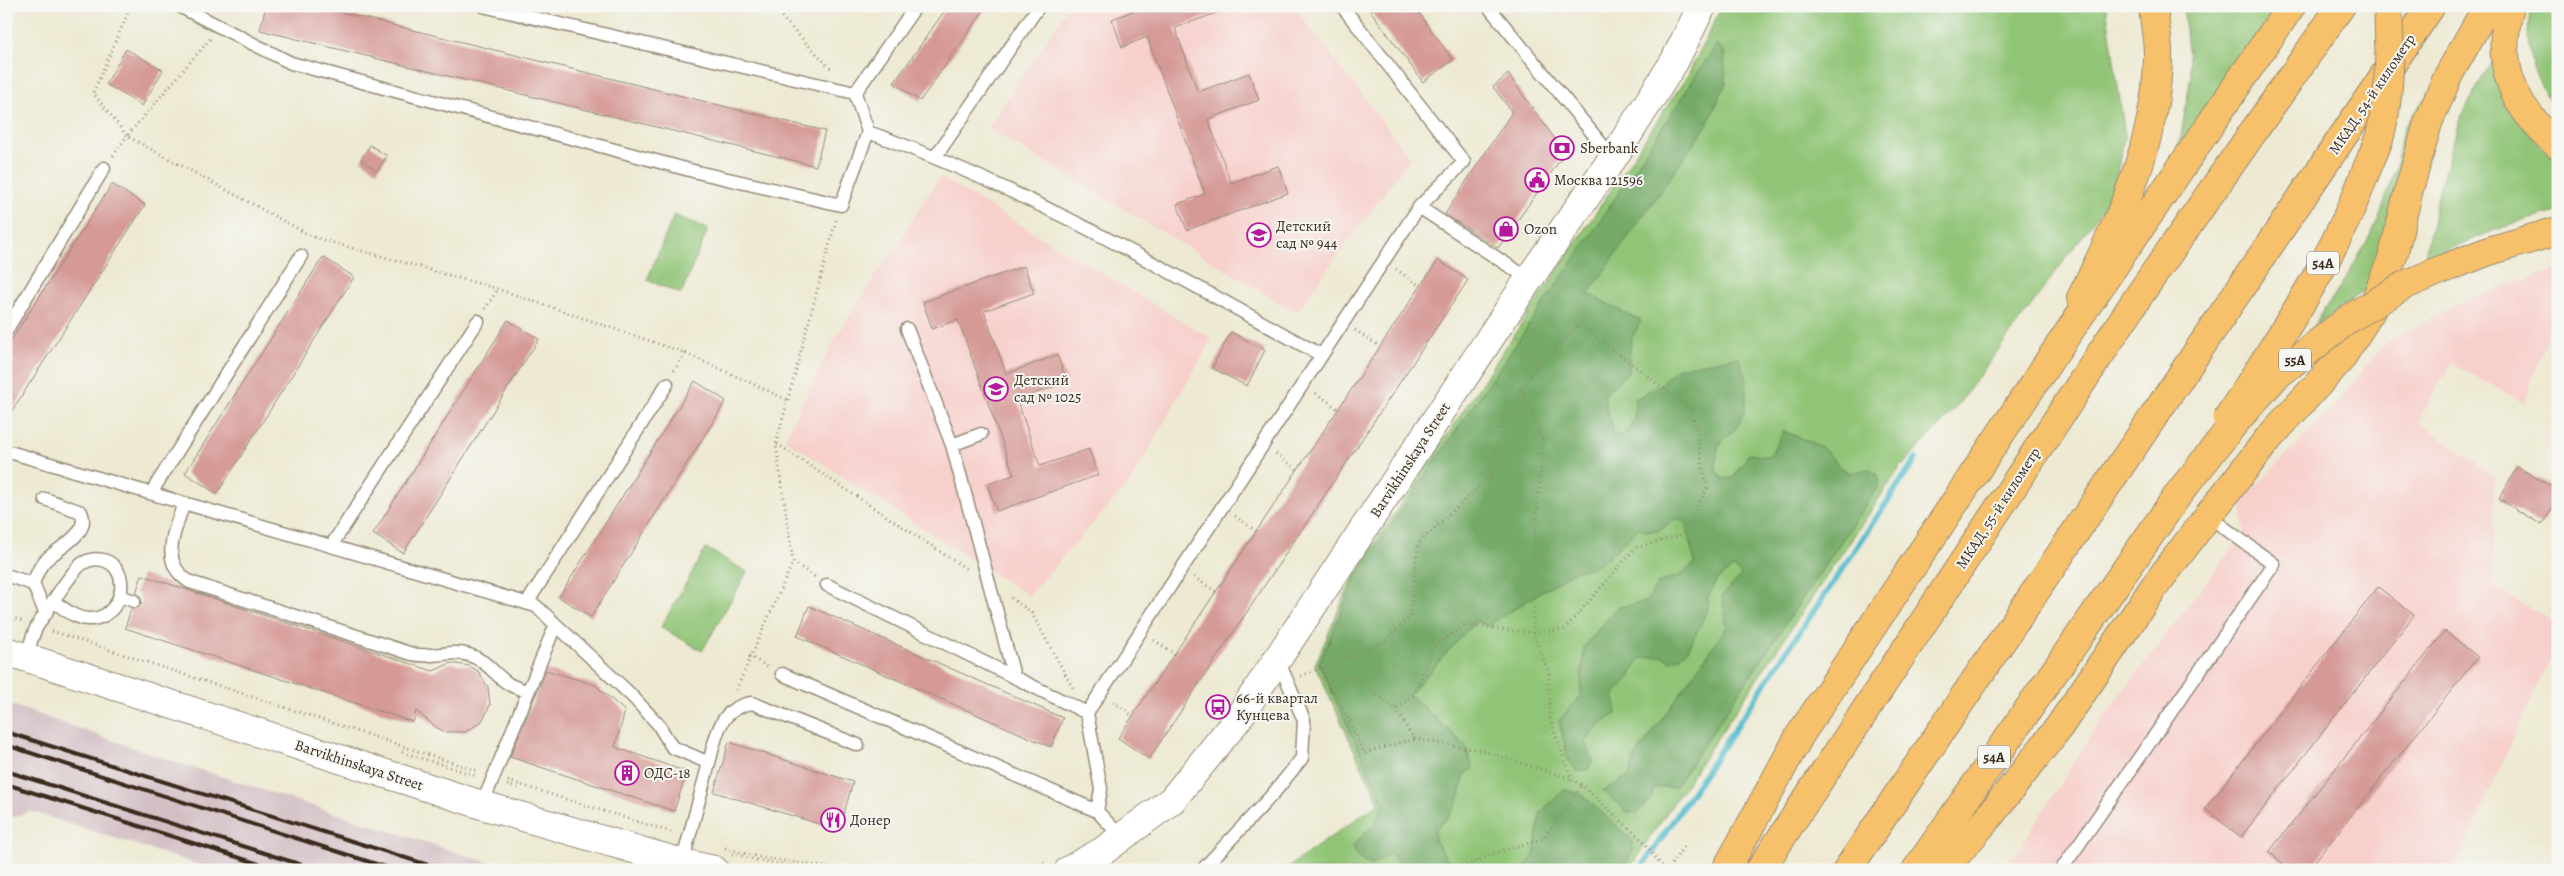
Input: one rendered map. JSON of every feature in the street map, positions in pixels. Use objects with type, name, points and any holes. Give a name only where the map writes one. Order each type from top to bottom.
[{"type":"main road","points":[[2051,358],[2114,232],[2134,184],[2151,124],[2158,59],[2152,6]]},
{"type":"main road","points":[[1726,870],[1800,735],[2051,358],[2291,6]]},
{"type":"main road","name":"МКАД, 55-й километр","points":[[1760,870],[2140,294],[2341,6]]},
{"type":"main road","name":"54А","points":[[1916,870],[2180,492],[2296,311],[2336,240],[2360,190],[2381,132],[2390,61],[2388,6]]},
{"type":"main road","name":"МКАД, 54-й километр","points":[[1847,870],[2431,6]]},
{"type":"main road","points":[[1943,870],[1988,818],[2059,727],[2154,586],[2208,516],[2268,439],[2340,360],[2371,311],[2393,256],[2408,193],[2428,123],[2448,76],[2489,6]]},
{"type":"main road","points":[[2510,6],[2504,28],[2504,56],[2510,83],[2521,106],[2541,131],[2558,146]]},
{"type":"main road","name":"55А","points":[[2180,492],[2236,421],[2276,376],[2350,318],[2405,285],[2443,269],[2489,251],[2558,231]]},
{"type":"street","name":"Barvikhinskaya Street","points":[[1069,870],[1122,838],[1172,800],[1237,720],[1283,670],[1504,316],[1613,158],[1674,62],[1702,6]]},
{"type":"street","name":"Barvikhinskaya Street","points":[[16,654],[489,787],[682,864],[717,860]]},
{"type":"lane","points":[[179,6],[291,63],[697,172],[840,205],[868,132],[855,94]]},
{"type":"lane","points":[[483,6],[855,94]]},
{"type":"lane","points":[[855,94],[916,6]]},
{"type":"lane","points":[[936,156],[1039,6]]},
{"type":"lane","points":[[1097,811],[1101,789],[1087,713],[1419,207],[1464,162],[1342,6]]},
{"type":"lane","points":[[1488,6],[1613,158]]},
{"type":"lane","points":[[868,132],[936,156],[1080,223],[1321,356]]},
{"type":"lane","points":[[6,331],[104,168]]},
{"type":"lane","points":[[1419,207],[1529,279]]},
{"type":"lane","points":[[151,493],[301,256]]},
{"type":"lane","points":[[331,546],[478,321]]},
{"type":"lane","points":[[907,329],[952,445],[1014,676]]},
{"type":"lane","points":[[528,604],[667,384]]},
{"type":"lane","points":[[952,445],[981,434]]},
{"type":"lane","points":[[6,451],[536,606],[555,626],[631,695],[658,724],[672,747],[708,763]]},
{"type":"lane","points":[[33,584],[44,562],[73,539],[83,520],[81,512],[76,509],[45,499]]},
{"type":"lane","points":[[184,502],[170,544],[170,552],[175,567],[190,582],[412,654],[424,657],[454,652],[468,654],[488,664],[505,682],[527,691]]},
{"type":"lane","points":[[2061,870],[2274,564],[2208,516]]},
{"type":"lane","points":[[16,654],[80,566],[94,559],[106,561],[118,572],[121,588],[120,596],[110,612],[92,619],[76,616],[54,602]]},
{"type":"lane","points":[[6,575],[33,584],[46,614]]},
{"type":"lane","points":[[827,585],[1087,713]]},
{"type":"lane","points":[[120,596],[134,601]]},
{"type":"lane","points":[[489,787],[555,626]]},
{"type":"lane","points":[[1202,870],[1273,794],[1302,758],[1304,720],[1283,670]]},
{"type":"lane","points":[[782,674],[1097,811],[1122,838]]},
{"type":"lane","points":[[682,864],[718,724],[726,714],[741,705],[752,704],[858,745]]},
{"type":"path","points":[[131,6],[94,93],[127,136],[313,237],[498,288],[685,353],[788,400]]},
{"type":"path","points":[[771,6],[855,94]]},
{"type":"path","points":[[104,168],[127,136],[221,28]]},
{"type":"path","points":[[726,714],[749,656],[793,562],[776,444],[840,205]]},
{"type":"path","points":[[1384,260],[1420,286]]},
{"type":"path","points":[[478,321],[498,288]]},
{"type":"path","points":[[1504,316],[1537,366]]},
{"type":"path","points":[[1343,322],[1380,347]]},
{"type":"path","points":[[1283,670],[1323,667],[1384,642],[1410,617],[1418,544],[1492,474],[1501,424],[1537,366],[1579,324],[1692,410],[1707,488],[1682,536],[1635,548],[1564,629],[1533,632],[1464,625],[1433,647],[1415,694],[1396,709]]},
{"type":"path","points":[[667,384],[685,353]]},
{"type":"path","points":[[1302,384],[1338,409]]},
{"type":"path","points":[[1522,388],[1543,442],[1535,532],[1533,632],[1549,673],[1550,719],[1572,780]]},
{"type":"path","points":[[776,444],[1031,612],[1087,713]]},
{"type":"path","points":[[1262,445],[1298,470]]},
{"type":"path","points":[[1222,507],[1256,532]]},
{"type":"path","points":[[793,562],[827,585]]},
{"type":"path","points":[[1182,568],[1216,592]]},
{"type":"path","points":[[6,616],[489,787],[674,836]]},
{"type":"path","points":[[1141,630],[1174,654]]},
{"type":"path","points":[[749,656],[782,674]]},
{"type":"path","points":[[1323,667],[1361,683],[1396,709],[1414,739]]},
{"type":"path","points":[[1323,667],[1364,753],[1414,739],[1484,751],[1582,785],[1644,842],[1660,864],[1668,870],[1685,844]]},
{"type":"path","points":[[1100,693],[1133,716]]},
{"type":"path","points":[[398,751],[489,787],[522,786]]},
{"type":"path","points":[[1456,870],[1494,853],[1543,839],[1582,785]]},
{"type":"path","points":[[717,860],[756,860],[820,870]]},
{"type":"shaded area","name":"Детский сад № 944","points":[[1069,6],[1293,6],[1410,158],[1296,312],[988,128]]},
{"type":"shaded area","name":"Детский сад № 1025","points":[[940,177],[1212,339],[1130,482],[1028,596],[784,439],[837,335]]},
{"type":"shaded area","points":[[2558,269],[2558,306],[2524,403],[2451,363],[2418,421],[2494,477],[2493,586],[2558,625],[2558,640],[2454,870],[2006,870],[2095,729],[2244,532],[2241,502],[2337,403],[2384,344],[2470,298]]},
{"type":"shaded area","points":[[6,703],[160,757],[512,870],[215,870],[30,811],[6,820]]},
{"type":"green space","points":[[1722,6],[2106,6],[2125,135],[2112,196],[1954,410],[1899,469],[1628,870],[1284,870],[1379,803],[1315,665],[1354,574],[1688,75]]},
{"type":"green space","points":[[2183,6],[2283,6],[2170,175],[2181,136],[2191,75]]},
{"type":"green space","points":[[2531,6],[2558,6],[2558,112],[2542,87],[2532,62],[2528,35]]},
{"type":"green space","points":[[1717,44],[1724,51],[1726,83],[1707,125],[1588,294],[1641,321],[1631,339],[1628,372],[1605,394],[1605,405],[1613,428],[1613,434],[1624,435],[1634,420],[1635,399],[1661,384],[1677,368],[1738,357],[1742,364],[1746,382],[1746,400],[1742,418],[1738,425],[1722,441],[1718,448],[1716,471],[1723,479],[1733,478],[1749,454],[1769,457],[1784,431],[1822,447],[1840,467],[1850,473],[1869,469],[1878,475],[1880,484],[1675,787],[1654,788],[1651,798],[1638,813],[1627,812],[1603,791],[1629,776],[1635,757],[1727,627],[1722,596],[1742,574],[1734,568],[1717,579],[1708,597],[1708,609],[1688,650],[1681,657],[1670,661],[1662,656],[1639,659],[1630,678],[1615,692],[1616,714],[1598,726],[1586,742],[1593,761],[1587,770],[1577,771],[1568,759],[1559,721],[1580,696],[1584,647],[1616,608],[1647,601],[1658,583],[1679,576],[1695,563],[1685,522],[1675,519],[1662,529],[1655,531],[1639,528],[1602,562],[1585,569],[1576,570],[1487,626],[1476,621],[1409,694],[1466,746],[1473,769],[1464,774],[1459,799],[1453,811],[1435,829],[1435,840],[1454,870],[1403,870],[1390,853],[1372,865],[1364,862],[1357,856],[1353,845],[1375,824],[1384,804],[1319,664],[1356,576],[1590,236]]},
{"type":"green space","points":[[2494,57],[2511,100],[2525,127],[2545,151],[2558,160],[2558,212],[2490,232],[2424,260],[2439,191],[2460,119]]},
{"type":"green space","points":[[2445,71],[2367,289],[2313,327],[2349,273],[2378,221],[2394,173],[2404,126]]},
{"type":"green space","points":[[674,215],[708,229],[681,294],[647,280]]},
{"type":"green space","points":[[706,548],[747,572],[702,651],[661,627]]},
{"type":"green space","points":[[1564,790],[1580,793],[1632,840],[1633,850],[1623,869],[1523,870],[1534,855],[1540,813]]},
{"type":"building","points":[[266,6],[315,6],[825,131],[816,166],[260,30]]},
{"type":"building","points":[[948,6],[987,6],[920,101],[894,83]]},
{"type":"building","points":[[1147,6],[1230,6],[1230,8],[1175,28],[1198,92],[1249,73],[1259,100],[1208,119],[1231,183],[1278,166],[1288,193],[1187,230],[1177,204],[1205,194],[1147,37],[1122,47],[1112,19]]},
{"type":"building","points":[[1367,6],[1414,6],[1453,60],[1423,82]]},
{"type":"building","points":[[126,49],[163,70],[142,106],[106,84]]},
{"type":"building","points":[[1508,74],[1565,153],[1498,248],[1445,214],[1512,112],[1493,87]]},
{"type":"building","points":[[370,145],[387,156],[377,171],[361,160]]},
{"type":"building","points":[[112,184],[145,205],[6,420],[6,348]]},
{"type":"building","points":[[323,257],[354,277],[217,494],[185,473]]},
{"type":"building","points":[[1438,260],[1468,280],[1149,759],[1118,738]]},
{"type":"building","points":[[1024,266],[1034,293],[984,311],[1006,374],[1057,355],[1067,382],[1017,400],[1040,466],[1089,449],[1098,475],[997,511],[987,484],[1014,475],[958,320],[932,329],[923,302]]},
{"type":"building","points":[[508,320],[539,339],[403,553],[373,534]]},
{"type":"building","points":[[1231,332],[1265,350],[1247,386],[1212,368]]},
{"type":"building","points":[[695,381],[726,401],[591,617],[559,597]]},
{"type":"building","points":[[2517,467],[2558,490],[2558,499],[2542,525],[2499,499]]},
{"type":"building","points":[[142,575],[433,671],[451,663],[469,666],[478,671],[488,687],[490,705],[481,722],[465,732],[446,732],[437,728],[416,711],[413,722],[125,628],[131,609],[139,607],[142,603],[140,596],[136,593]]},
{"type":"building","points":[[2378,587],[2414,615],[2241,837],[2205,809]]},
{"type":"building","points":[[809,606],[1063,718],[1051,747],[797,636]]},
{"type":"building","points":[[2445,631],[2478,657],[2308,870],[2291,870],[2269,852]]},
{"type":"building","points":[[546,670],[595,685],[625,711],[615,747],[687,772],[674,811],[510,757]]},
{"type":"building","points":[[729,742],[853,782],[839,830],[714,792]]},
{"type":"waterway","points":[[1640,870],[1916,459]]},
{"type":"railway","points":[[6,732],[444,870]]},
{"type":"railway","points":[[6,745],[395,870]]},
{"type":"railway","points":[[6,771],[318,870]]},
{"type":"railway","points":[[6,784],[278,870]]},
{"type":"place","name":"Sberbank","points":[[1562,148]]},
{"type":"place","name":"Москва 121596","points":[[1537,180]]},
{"type":"place","name":"Ozon","points":[[1506,229]]},
{"type":"place","name":"Детский сад № 944","points":[[1259,235]]},
{"type":"place","name":"Детский сад № 1025","points":[[996,389]]},
{"type":"place","name":"66-й квартал Кунцева","points":[[1218,707]]},
{"type":"place","name":"ОДС-18","points":[[627,773]]},
{"type":"place","name":"Донер","points":[[833,820]]}]
